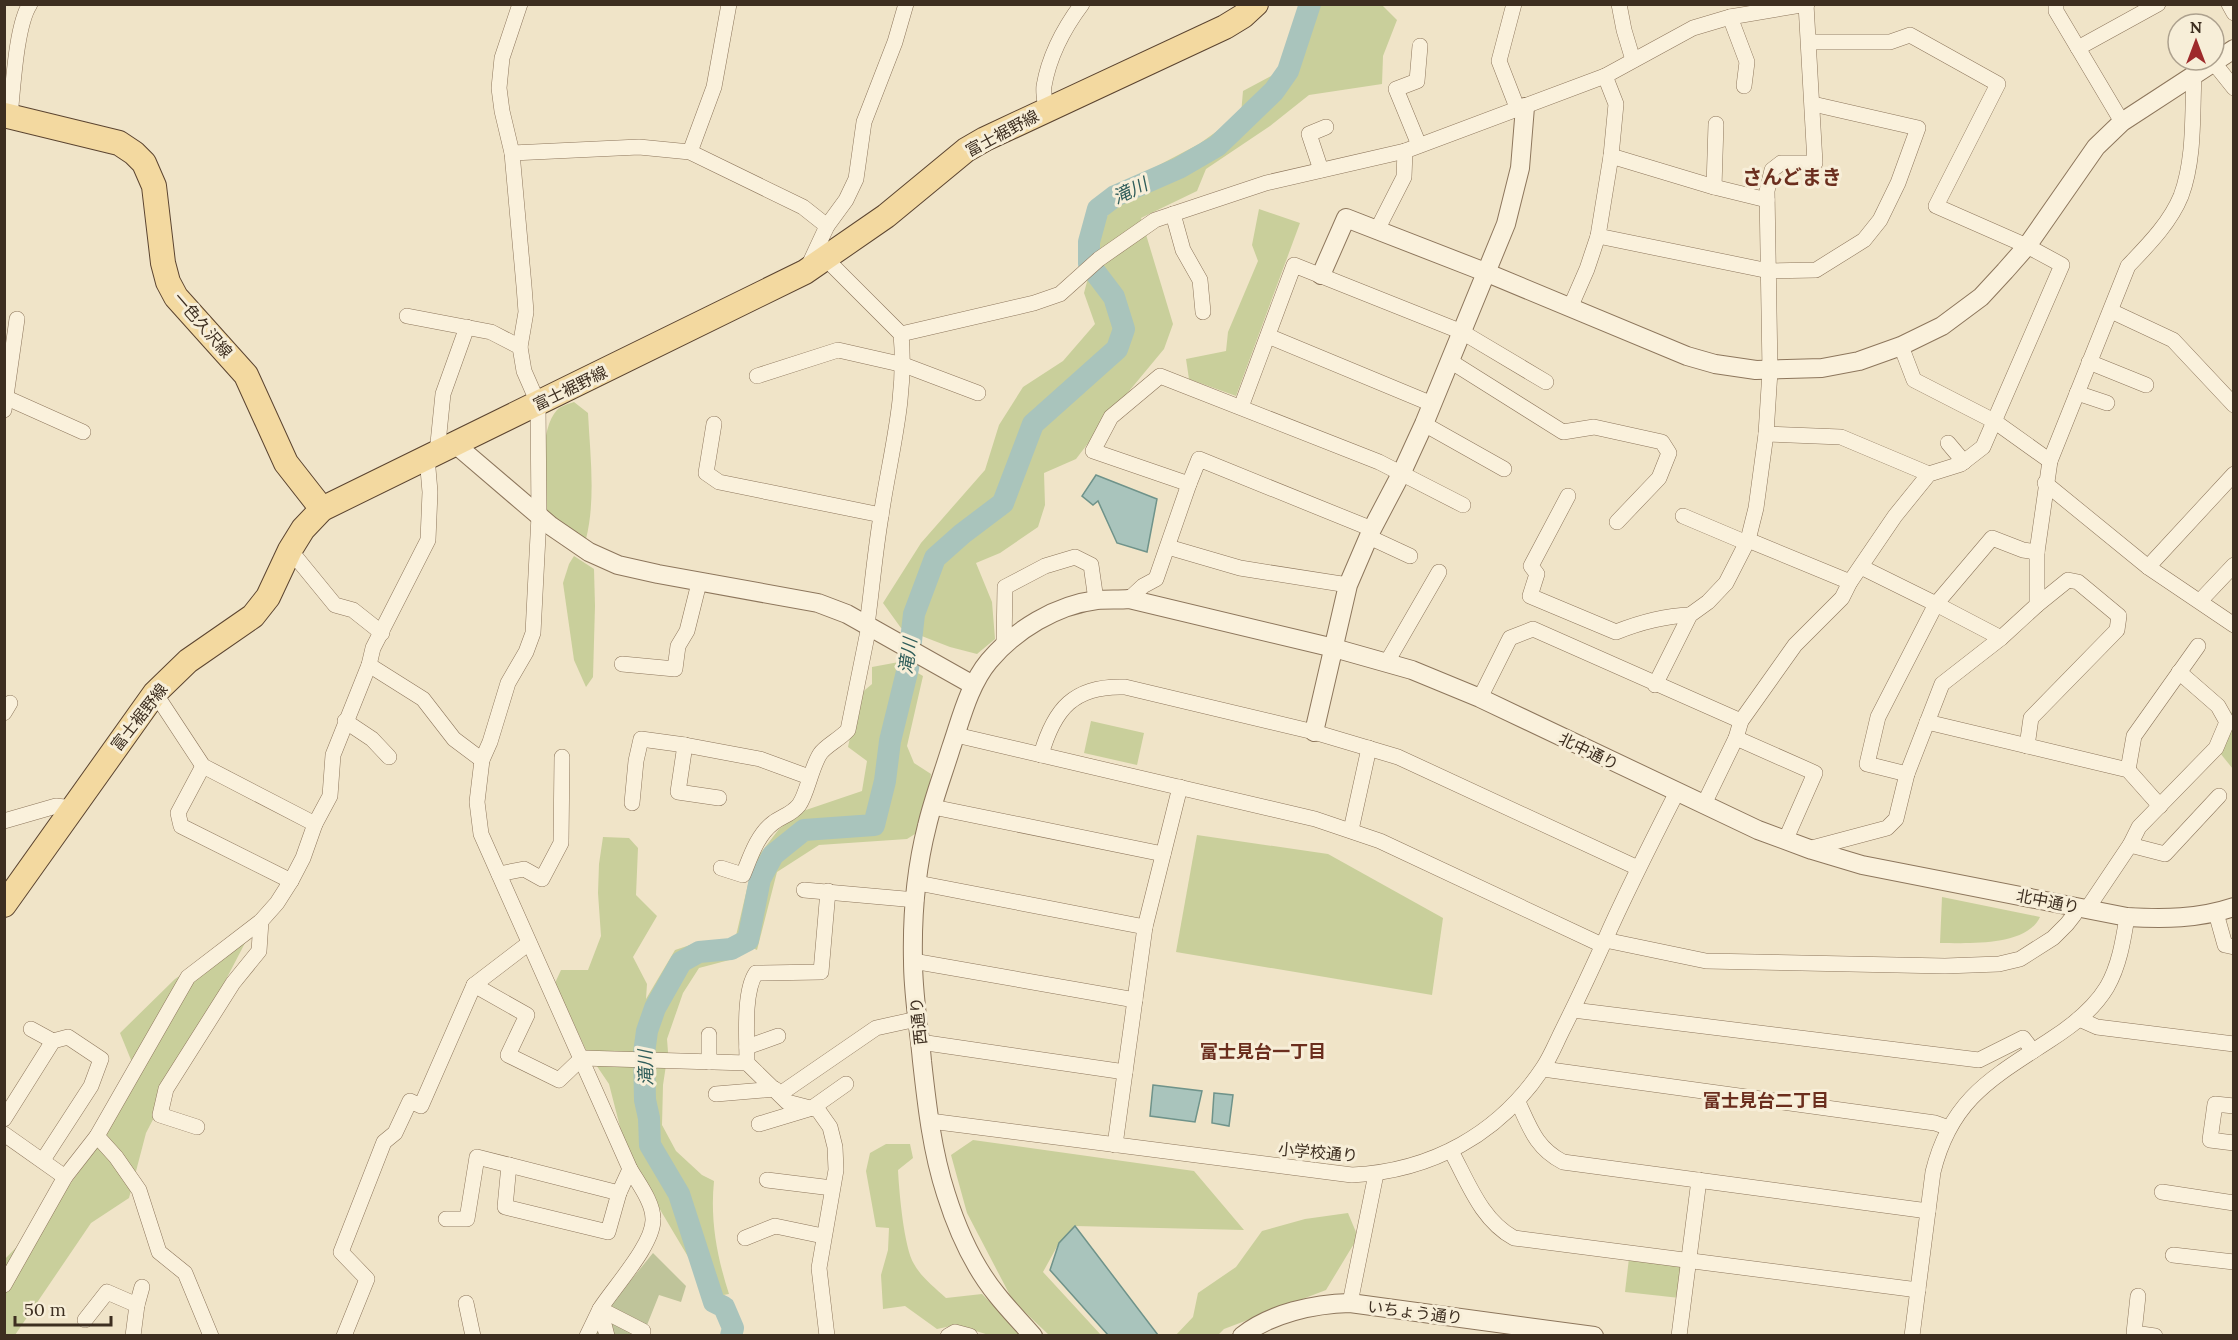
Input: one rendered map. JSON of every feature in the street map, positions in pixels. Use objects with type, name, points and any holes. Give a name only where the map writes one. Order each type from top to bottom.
[{"type":"main road","name":"富士裾野線","points":[[4,905],[155,693],[188,661],[253,616],[268,597],[290,550],[303,530],[322,509],[805,272],[886,216],[966,150],[1046,110],[1225,27],[1251,6]]},
{"type":"main road","name":"一色久沢線","points":[[7,115],[119,143],[144,163],[154,186],[163,263],[168,282],[177,297],[246,375],[285,463],[322,509]]},
{"type":"street","points":[[7,115],[21,32],[30,4]]},
{"type":"street","points":[[520,4],[502,58],[499,88],[512,153],[526,312],[520,347],[524,371],[538,403],[539,516],[533,633],[526,652],[508,683],[490,742],[482,760],[477,802],[481,834],[653,1217],[651,1234],[600,1309],[587,1335]]},
{"type":"street","points":[[690,152],[714,87],[729,4]]},
{"type":"street","points":[[805,272],[827,226],[846,200],[856,179],[866,114],[895,42],[906,4]]},
{"type":"street","points":[[1046,110],[1043,88],[1052,60],[1064,32],[1082,4]]},
{"type":"street","points":[[1314,732],[1348,585],[1370,533],[1424,424],[1506,224],[1520,168],[1522,108],[1499,61],[1514,4]]},
{"type":"street","points":[[1619,4],[1633,60]]},
{"type":"street","points":[[2056,4],[2056,11],[2122,122]]},
{"type":"street","points":[[2078,48],[2158,4]]},
{"type":"street","points":[[2229,4],[2234,13]]},
{"type":"street","points":[[901,334],[1060,294],[1099,259],[1155,220],[1266,183],[1412,148],[1605,76],[1693,28],[1730,17],[1807,5],[1815,163],[1781,163],[1772,170],[1767,200],[1770,371],[1766,434],[1756,508],[1747,541],[1726,583],[1708,602],[1690,615],[1655,685]]},
{"type":"street","points":[[1730,17],[1747,62],[1744,86]]},
{"type":"street","points":[[1704,804],[1736,738],[1741,721],[1795,645],[1842,598],[1850,582],[1895,516],[1929,474],[1964,462],[1983,447],[2062,265],[2027,246],[1936,206],[1998,84],[1910,35],[1890,42],[1809,42]]},
{"type":"street","points":[[1377,230],[1404,177],[1412,148],[1396,89],[1417,81],[1420,46]]},
{"type":"street","points":[[1321,275],[1346,218],[1485,272],[1687,356],[1715,364],[1770,371],[1822,368],[1859,361],[1901,346],[1942,326],[1982,297],[2027,246],[2096,147],[2122,122],[2200,72]]},
{"type":"street","points":[[2221,72],[2234,88]]},
{"type":"street","points":[[1570,308],[1598,236],[1611,156],[1616,104],[1605,76]]},
{"type":"street","points":[[2037,605],[2037,552],[2045,483],[2050,461],[2128,266],[2170,217],[2181,195],[2189,168],[2194,76]]},
{"type":"street","points":[[1598,236],[1769,271],[1816,270],[1864,240],[1880,220],[1898,183],[1918,128],[1813,104]]},
{"type":"street","points":[[1714,187],[1716,124]]},
{"type":"street","points":[[1321,170],[1309,134],[1326,127]]},
{"type":"street","points":[[512,153],[639,147],[690,152],[803,207],[827,226]]},
{"type":"street","points":[[1611,156],[1714,187],[1767,200]]},
{"type":"street","points":[[1173,214],[1184,250],[1200,280],[1203,312]]},
{"type":"street","points":[[721,868],[743,875],[757,842],[772,824],[790,815],[801,802],[809,777],[822,751],[841,738],[848,730],[871,627],[881,515],[898,419],[904,364],[901,334],[825,258]]},
{"type":"street","points":[[1241,407],[1294,265],[1462,332],[1546,382]]},
{"type":"street","points":[[2111,311],[2173,340],[2234,405]]},
{"type":"street","points":[[408,316],[491,332],[520,347]]},
{"type":"street","points":[[16,319],[6,404],[83,432]]},
{"type":"street","points":[[4,1285],[65,1177],[97,1136],[188,977],[261,921],[277,903],[303,858],[315,824],[330,796],[333,755],[369,665],[373,648],[428,540],[430,492],[439,451],[443,394],[467,327]]},
{"type":"street","points":[[1268,336],[1432,404]]},
{"type":"street","points":[[1901,346],[1914,380],[1994,421],[2050,461]]},
{"type":"street","points":[[757,376],[838,350],[904,364],[978,393]]},
{"type":"street","points":[[1450,361],[1563,432],[1594,427],[1662,442],[1669,453],[1659,478],[1617,522]]},
{"type":"street","points":[[2089,362],[2146,385]]},
{"type":"street","points":[[1188,484],[1093,451],[1111,417],[1160,376],[1402,472],[1463,505]]},
{"type":"street","points":[[2077,393],[2107,403]]},
{"type":"street","points":[[714,424],[706,473],[719,482],[881,515]]},
{"type":"street","points":[[1424,424],[1504,469]]},
{"type":"street","points":[[1766,434],[1841,437],[1929,474]]},
{"type":"street","points":[[1948,443],[1964,462]]},
{"type":"street","points":[[439,451],[590,552],[618,565],[699,583],[818,603],[847,614],[974,685]]},
{"type":"street","points":[[1129,599],[1143,586],[1156,579],[1188,484],[1199,459],[1370,533],[1410,556]]},
{"type":"street","points":[[2148,567],[2234,474]]},
{"type":"street","points":[[2045,483],[2148,567],[2234,625]]},
{"type":"street","points":[[1568,496],[1531,566],[1537,574],[1530,596],[1616,632],[1645,621],[1690,615]]},
{"type":"street","points":[[1683,516],[1850,582]]},
{"type":"street","points":[[1907,774],[1867,764],[1878,717],[1936,604],[1992,538],[2023,550],[2037,552]]},
{"type":"street","points":[[1168,547],[1240,568],[1348,585]]},
{"type":"street","points":[[290,550],[335,605],[353,610],[382,633]]},
{"type":"street","points":[[1004,645],[1005,587],[1045,566],[1075,557],[1091,565],[1096,600]]},
{"type":"street","points":[[2200,601],[2234,565]]},
{"type":"street","points":[[1861,567],[2001,638]]},
{"type":"street","points":[[1387,662],[1439,572]]},
{"type":"street","points":[[1808,849],[1887,828],[1896,819],[1907,774],[1942,684],[2001,638],[2068,580],[2078,582],[2119,616],[2117,630],[2031,718],[2027,746]]},
{"type":"street","points":[[622,664],[675,669],[678,646],[687,631],[699,583]]},
{"type":"street","name":"北中通り","points":[[974,685],[988,663],[1004,645],[1048,615],[1096,600],[1129,599],[1387,662],[1480,698],[1785,841],[1862,865],[2127,917],[2166,919],[2225,910]]},
{"type":"street","points":[[1480,698],[1510,638],[1533,629],[1655,685],[1741,721]]},
{"type":"street","points":[[2128,770],[2134,736],[2198,646]]},
{"type":"street","points":[[369,665],[423,699],[454,739],[482,760]]},
{"type":"street","points":[[956,735],[1315,819],[1351,830],[1380,840],[1604,943],[1706,961],[1945,966],[1999,964],[2020,959],[2053,938],[2067,924],[2130,845],[2139,827],[2216,748],[2227,722],[2218,706],[2179,672]]},
{"type":"street","name":"西通り","points":[[974,685],[927,825],[917,891],[913,961],[917,1019],[935,1159],[946,1197],[967,1245],[997,1295],[1033,1335]]},
{"type":"street","points":[[1041,755],[1055,717],[1066,705],[1082,694],[1098,688],[1125,687],[1314,732],[1398,757],[1638,868]]},
{"type":"street","points":[[155,693],[203,766],[315,824]]},
{"type":"street","points":[[345,721],[372,739],[389,757]]},
{"type":"street","points":[[1927,722],[2128,770],[2160,806]]},
{"type":"street","points":[[1736,738],[1815,773],[1785,841]]},
{"type":"street","points":[[632,802],[636,760],[641,739],[760,759],[809,777]]},
{"type":"street","points":[[685,745],[678,792],[719,798]]},
{"type":"street","points":[[1351,830],[1369,748]]},
{"type":"street","points":[[499,874],[524,869],[542,879],[561,843],[562,757]]},
{"type":"street","points":[[203,766],[178,813],[181,826],[291,881]]},
{"type":"street","points":[[1115,1145],[1145,927],[1180,788]]},
{"type":"street","name":"小学校通り","points":[[930,1121],[1352,1175],[1376,1174],[1416,1164],[1451,1151],[1498,1121],[1518,1102],[1543,1069],[1573,1010],[1638,868],[1677,792]]},
{"type":"street","points":[[2130,845],[2165,854],[2219,796]]},
{"type":"street","points":[[4,821],[56,806],[73,808]]},
{"type":"street","points":[[933,807],[1164,854]]},
{"type":"street","points":[[804,890],[917,891],[1145,927]]},
{"type":"street","points":[[827,1335],[819,1268],[836,1170],[835,1148],[830,1127],[818,1110],[787,1102],[747,1055],[750,982],[756,973],[821,972],[828,891]]},
{"type":"street","points":[[2225,910],[2225,945],[2234,947]]},
{"type":"street","points":[[1912,1335],[1928,1211],[1938,1155],[1949,1128],[1978,1090],[2079,1019],[2096,1002],[2114,973],[2121,953],[2127,917]]},
{"type":"street","points":[[197,1127],[160,1116],[166,1089],[233,983],[259,951],[261,921]]},
{"type":"street","points":[[344,1335],[367,1279],[341,1252],[384,1142],[395,1133],[410,1101],[422,1106],[474,985],[529,944]]},
{"type":"street","points":[[913,961],[1135,999]]},
{"type":"street","points":[[474,985],[527,1015],[508,1055],[559,1080],[582,1058],[709,1062],[747,1055],[778,1036]]},
{"type":"street","points":[[1573,1010],[1979,1060],[2024,1038],[2033,1051]]},
{"type":"street","points":[[716,1094],[777,1092],[876,1028],[917,1019]]},
{"type":"street","points":[[2079,1019],[2097,1027],[2234,1044]]},
{"type":"street","points":[[31,1029],[53,1041]]},
{"type":"street","points":[[709,1035],[709,1062]]},
{"type":"street","points":[[4,1119],[53,1041],[68,1037],[101,1059],[91,1086],[43,1160]]},
{"type":"street","points":[[920,1042],[1125,1072]]},
{"type":"street","points":[[1543,1069],[1935,1123],[1949,1128]]},
{"type":"street","points":[[759,1124],[812,1108],[846,1084]]},
{"type":"street","points":[[1518,1102],[1535,1138],[1543,1149],[1563,1162],[1928,1211]]},
{"type":"street","points":[[2234,1106],[2215,1104],[2210,1140],[2234,1143]]},
{"type":"street","points":[[4,1134],[65,1177]]},
{"type":"street","points":[[97,1136],[116,1157],[139,1190],[159,1252],[184,1273],[211,1335]]},
{"type":"street","points":[[1451,1151],[1489,1219],[1500,1230],[1514,1238],[1918,1290]]},
{"type":"street","points":[[446,1219],[467,1219],[477,1157],[619,1193]]},
{"type":"street","points":[[509,1165],[505,1207],[608,1232],[619,1193],[630,1169]]},
{"type":"street","points":[[1350,1304],[1376,1174]]},
{"type":"street","points":[[767,1180],[832,1188]]},
{"type":"street","points":[[1679,1335],[1699,1180]]},
{"type":"street","points":[[2162,1192],[2234,1203]]},
{"type":"street","points":[[745,1238],[775,1226],[824,1236]]},
{"type":"street","points":[[2173,1255],[2234,1262]]},
{"type":"street","points":[[133,1335],[142,1287]]},
{"type":"street","points":[[85,1320],[107,1292],[137,1305]]},
{"type":"street","points":[[2138,1296],[2134,1333],[2155,1335]]},
{"type":"street","points":[[466,1303],[473,1335]]},
{"type":"street","name":"いちょう通り","points":[[1242,1335],[1288,1314],[1318,1306],[1350,1304],[1594,1335]]},
{"type":"street","points":[[600,1309],[643,1331]]},
{"type":"street","points":[[600,1309],[607,1335]]},
{"type":"street","points":[[950,1335],[955,1332],[970,1335]]},
{"type":"green space","points":[[1317,5],[1382,5],[1397,20],[1383,56],[1382,84],[1309,95],[1270,126],[1206,169],[1197,191],[1141,218],[1173,324],[1164,349],[1076,459],[1044,473],[1045,505],[1038,527],[1000,553],[976,563],[992,602],[995,639],[977,654],[950,647],[901,628],[883,603],[921,543],[985,470],[999,425],[1023,387],[1063,361],[1095,324],[1084,293],[1102,225],[1113,206],[1142,174],[1199,144],[1241,114],[1243,91],[1301,60],[1309,23]]},
{"type":"green space","points":[[1259,209],[1300,223],[1236,396],[1189,379],[1186,359],[1226,351],[1228,332],[1258,261],[1252,245]]},
{"type":"green space","points":[[574,402],[588,413],[592,492],[586,539],[542,512],[543,458],[547,430],[557,410]]},
{"type":"green space","points":[[574,556],[594,569],[593,677],[586,687],[574,660],[563,583]]},
{"type":"green space","points":[[899,662],[923,676],[907,746],[914,763],[931,774],[923,829],[907,839],[819,845],[777,872],[757,950],[735,940],[753,863],[779,829],[803,811],[862,791],[867,761],[848,747],[859,695],[872,684],[872,667]]},
{"type":"green space","points":[[2233,709],[2233,769],[2216,748]]},
{"type":"green space","points":[[1091,721],[1144,733],[1137,765],[1084,753]]},
{"type":"green space","points":[[1197,835],[1328,854],[1443,918],[1432,995],[1176,952]]},
{"type":"green space","points":[[603,837],[629,838],[638,848],[636,895],[657,916],[633,957],[647,984],[646,999],[675,950],[696,943],[716,945],[737,958],[699,968],[683,993],[667,1039],[662,1125],[676,1151],[702,1175],[714,1181],[713,1210],[716,1238],[729,1294],[712,1297],[627,1154],[609,1084],[586,1050],[555,983],[561,970],[588,970],[601,936],[598,893]]},
{"type":"green space","points":[[1942,897],[2040,917],[2033,927],[2009,938],[1980,943],[1940,943]]},
{"type":"green space","points":[[248,930],[245,943],[146,1133],[129,1198],[91,1223],[15,1335],[5,1336],[5,1259],[43,1218],[78,1173],[138,1077],[120,1033],[175,979]]},
{"type":"green space","points":[[973,1140],[1194,1171],[1244,1230],[1075,1226],[1059,1243],[1043,1272],[1101,1335],[1049,1335],[1013,1301],[967,1213],[951,1155]]},
{"type":"green space","points":[[886,1144],[910,1144],[913,1158],[898,1170],[907,1246],[917,1269],[946,1298],[982,1294],[1023,1335],[989,1335],[956,1325],[937,1329],[905,1306],[883,1309],[881,1275],[888,1250],[889,1228],[876,1227],[866,1171],[870,1153]]},
{"type":"green space","points":[[1348,1213],[1358,1237],[1326,1290],[1224,1329],[1218,1335],[1175,1336],[1193,1317],[1198,1293],[1236,1267],[1262,1231],[1305,1219]]},
{"type":"green space","points":[[653,1253],[686,1286],[681,1302],[659,1295],[645,1335],[595,1336],[613,1302]]},
{"type":"green space","points":[[1629,1258],[1677,1264],[1683,1270],[1680,1298],[1625,1292]]},
{"type":"water","points":[[1096,475],[1157,499],[1147,552],[1117,543],[1098,501],[1093,505],[1082,496]]},
{"type":"water","points":[[1153,1085],[1202,1091],[1195,1122],[1150,1116]]},
{"type":"water","points":[[1214,1093],[1233,1095],[1229,1126],[1212,1123]]},
{"type":"water","points":[[1075,1226],[1158,1335],[1108,1335],[1050,1270],[1059,1243]]},
{"type":"waterway","name":"滝川","points":[[731,1336],[733,1328],[724,1307],[714,1302],[679,1194],[650,1145],[649,1118],[645,1100],[644,1053],[647,1031],[655,1008],[681,962],[699,952],[731,949],[748,940],[760,879],[773,855],[804,830],[874,825],[885,781],[890,741],[908,668],[914,614],[935,558],[1003,503],[1033,424],[1117,349],[1124,329],[1114,297],[1089,264],[1089,242],[1098,209],[1115,196],[1179,168],[1217,146],[1274,91],[1288,71],[1310,4]]},
{"type":"district","name":"さんどまき","points":[[1792,177]]},
{"type":"district","name":"富士見台一丁目","points":[[1263,1052]]},
{"type":"district","name":"富士見台二丁目","points":[[1766,1101]]}]
